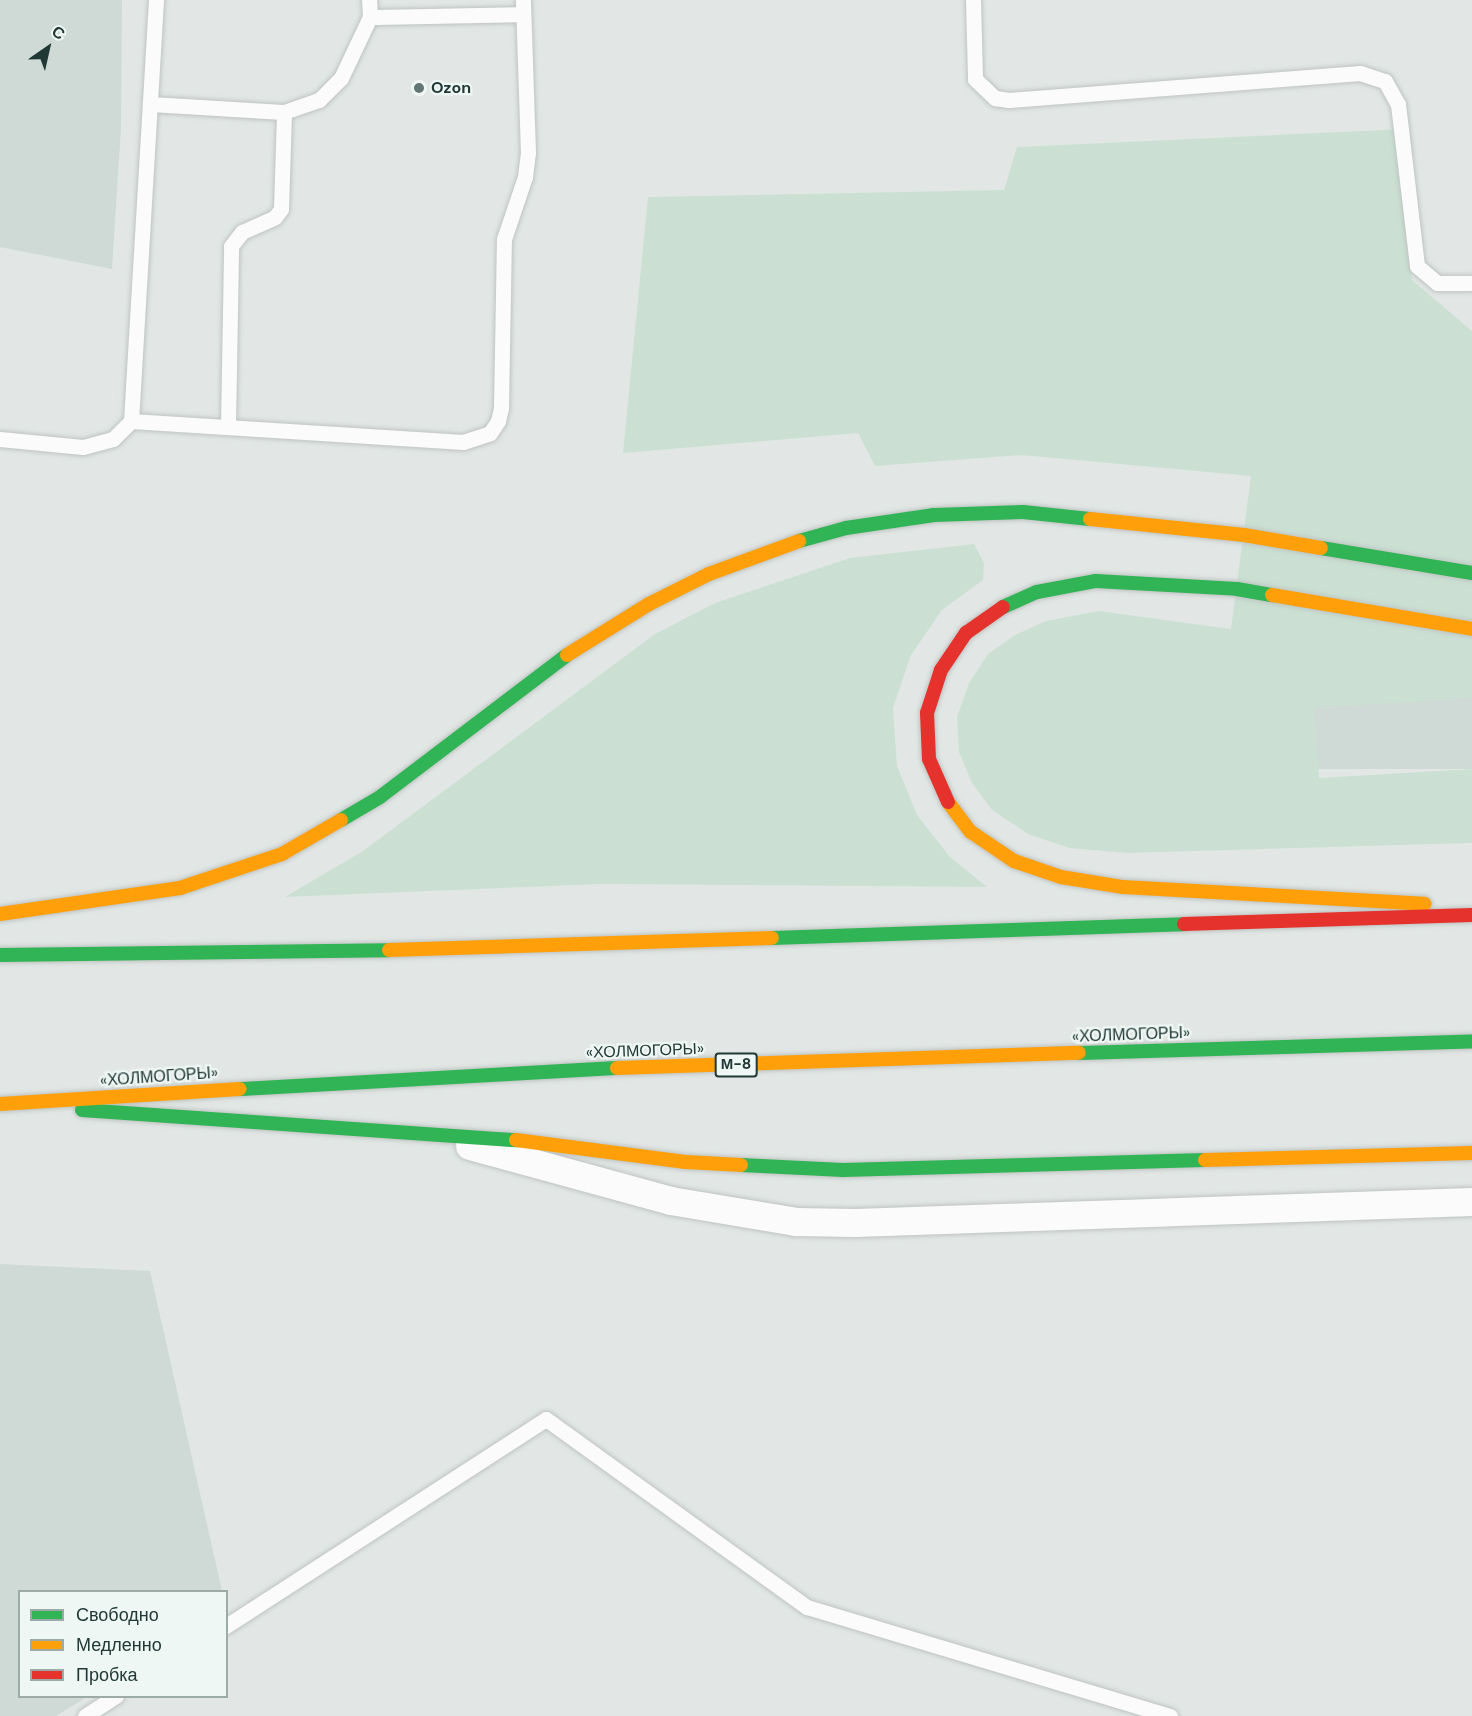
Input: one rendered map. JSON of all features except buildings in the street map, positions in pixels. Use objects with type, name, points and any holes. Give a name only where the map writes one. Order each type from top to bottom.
[{"type":"main road","points":[[0,914],[180,888],[282,854],[380,796],[572,652],[649,604],[777,547],[846,528],[934,514],[1023,512],[1244,535],[1472,573]]},
{"type":"main road","points":[[1472,629],[1237,590],[1096,581],[1037,592],[982,621],[966,633],[941,670],[927,713],[929,759],[946,799],[971,832],[1014,861],[1061,877],[1123,887],[1472,907]]},
{"type":"main road","points":[[0,955],[311,953],[1472,915]]},
{"type":"main road","name":"«ХОЛМОГОРЫ»","points":[[0,1104],[522,1071],[1472,1041]]},
{"type":"main road","points":[[0,1104],[525,1141],[686,1162],[843,1170],[1472,1153]]},
{"type":"street","points":[[422,1133],[671,1201],[797,1222],[855,1223],[1472,1202]]},
{"type":"lane","points":[[0,439],[83,447],[113,439],[131,421],[156,0]]},
{"type":"lane","points":[[150,104],[284,112],[319,100],[341,78],[370,17],[369,0]]},
{"type":"lane","points":[[973,0],[975,79],[995,98],[1010,100],[1373,74],[1394,91],[1398,104],[1417,266],[1437,283],[1472,283]]},
{"type":"lane","points":[[131,421],[463,442],[490,433],[498,421],[504,239],[525,177],[528,153],[523,7],[370,17]]},
{"type":"lane","points":[[228,426],[231,246],[242,232],[275,217],[281,209],[284,112]]},
{"type":"lane","points":[[228,1625],[546,1419],[807,1607],[1170,1716]]},
{"type":"lane","points":[[85,1716],[113,1698]]},
{"type":"shaded area","points":[[0,0],[122,0],[121,127],[112,269],[0,247]]},
{"type":"shaded area","points":[[1314,698],[1472,698],[1472,769],[1314,769]]},
{"type":"shaded area","points":[[0,1264],[150,1271],[222,1590],[18,1590],[18,1698],[85,1698],[56,1716],[0,1716]]},
{"type":"green space","points":[[1404,129],[1412,280],[1472,331],[1472,698],[1314,708],[1319,778],[1472,769],[1472,843],[1127,853],[1069,848],[1028,834],[992,810],[972,783],[959,752],[957,717],[969,683],[988,654],[1015,635],[1046,621],[1099,611],[1231,629],[1251,476],[1022,455],[875,466],[858,433],[623,453],[648,197],[1004,190],[1017,147]]},
{"type":"green space","points":[[974,544],[984,563],[983,580],[942,610],[911,655],[893,708],[897,766],[917,815],[950,857],[987,887],[602,884],[285,897],[363,851],[655,634],[715,603],[850,558]]},
{"type":"traffic: fast","points":[[799,541],[846,528],[934,515],[1023,512],[1090,519]]},
{"type":"traffic: fast","points":[[1321,548],[1472,573]]},
{"type":"traffic: fast","points":[[1003,607],[1037,592],[1096,581],[1237,589],[1272,595]]},
{"type":"traffic: fast","points":[[341,820],[380,797],[567,655]]},
{"type":"traffic: fast","points":[[772,938],[1184,924]]},
{"type":"traffic: fast","points":[[0,955],[389,950]]},
{"type":"traffic: fast","points":[[1079,1053],[1472,1041]]},
{"type":"traffic: fast","points":[[240,1089],[617,1068]]},
{"type":"traffic: fast","points":[[82,1110],[516,1140]]},
{"type":"traffic: fast","points":[[741,1165],[843,1170],[1205,1160]]},
{"type":"traffic: slow","points":[[1090,519],[1244,535],[1321,548]]},
{"type":"traffic: slow","points":[[567,655],[649,604],[709,574],[799,541]]},
{"type":"traffic: slow","points":[[1272,595],[1472,629]]},
{"type":"traffic: slow","points":[[948,802],[971,832],[1014,861],[1061,877],[1123,887],[1425,904]]},
{"type":"traffic: slow","points":[[0,914],[180,888],[282,854],[341,820]]},
{"type":"traffic: slow","points":[[389,950],[772,938]]},
{"type":"traffic: slow","points":[[617,1068],[1079,1053]]},
{"type":"traffic: slow","points":[[0,1104],[240,1089]]},
{"type":"traffic: slow","points":[[516,1140],[686,1162],[741,1165]]},
{"type":"traffic: slow","points":[[1205,1160],[1472,1153]]},
{"type":"traffic: jam","points":[[948,802],[929,759],[927,713],[941,670],[966,633],[1003,607]]},
{"type":"traffic: jam","points":[[1184,924],[1472,915]]},
{"type":"place","name":"Ozon","points":[[419,88]]}]
